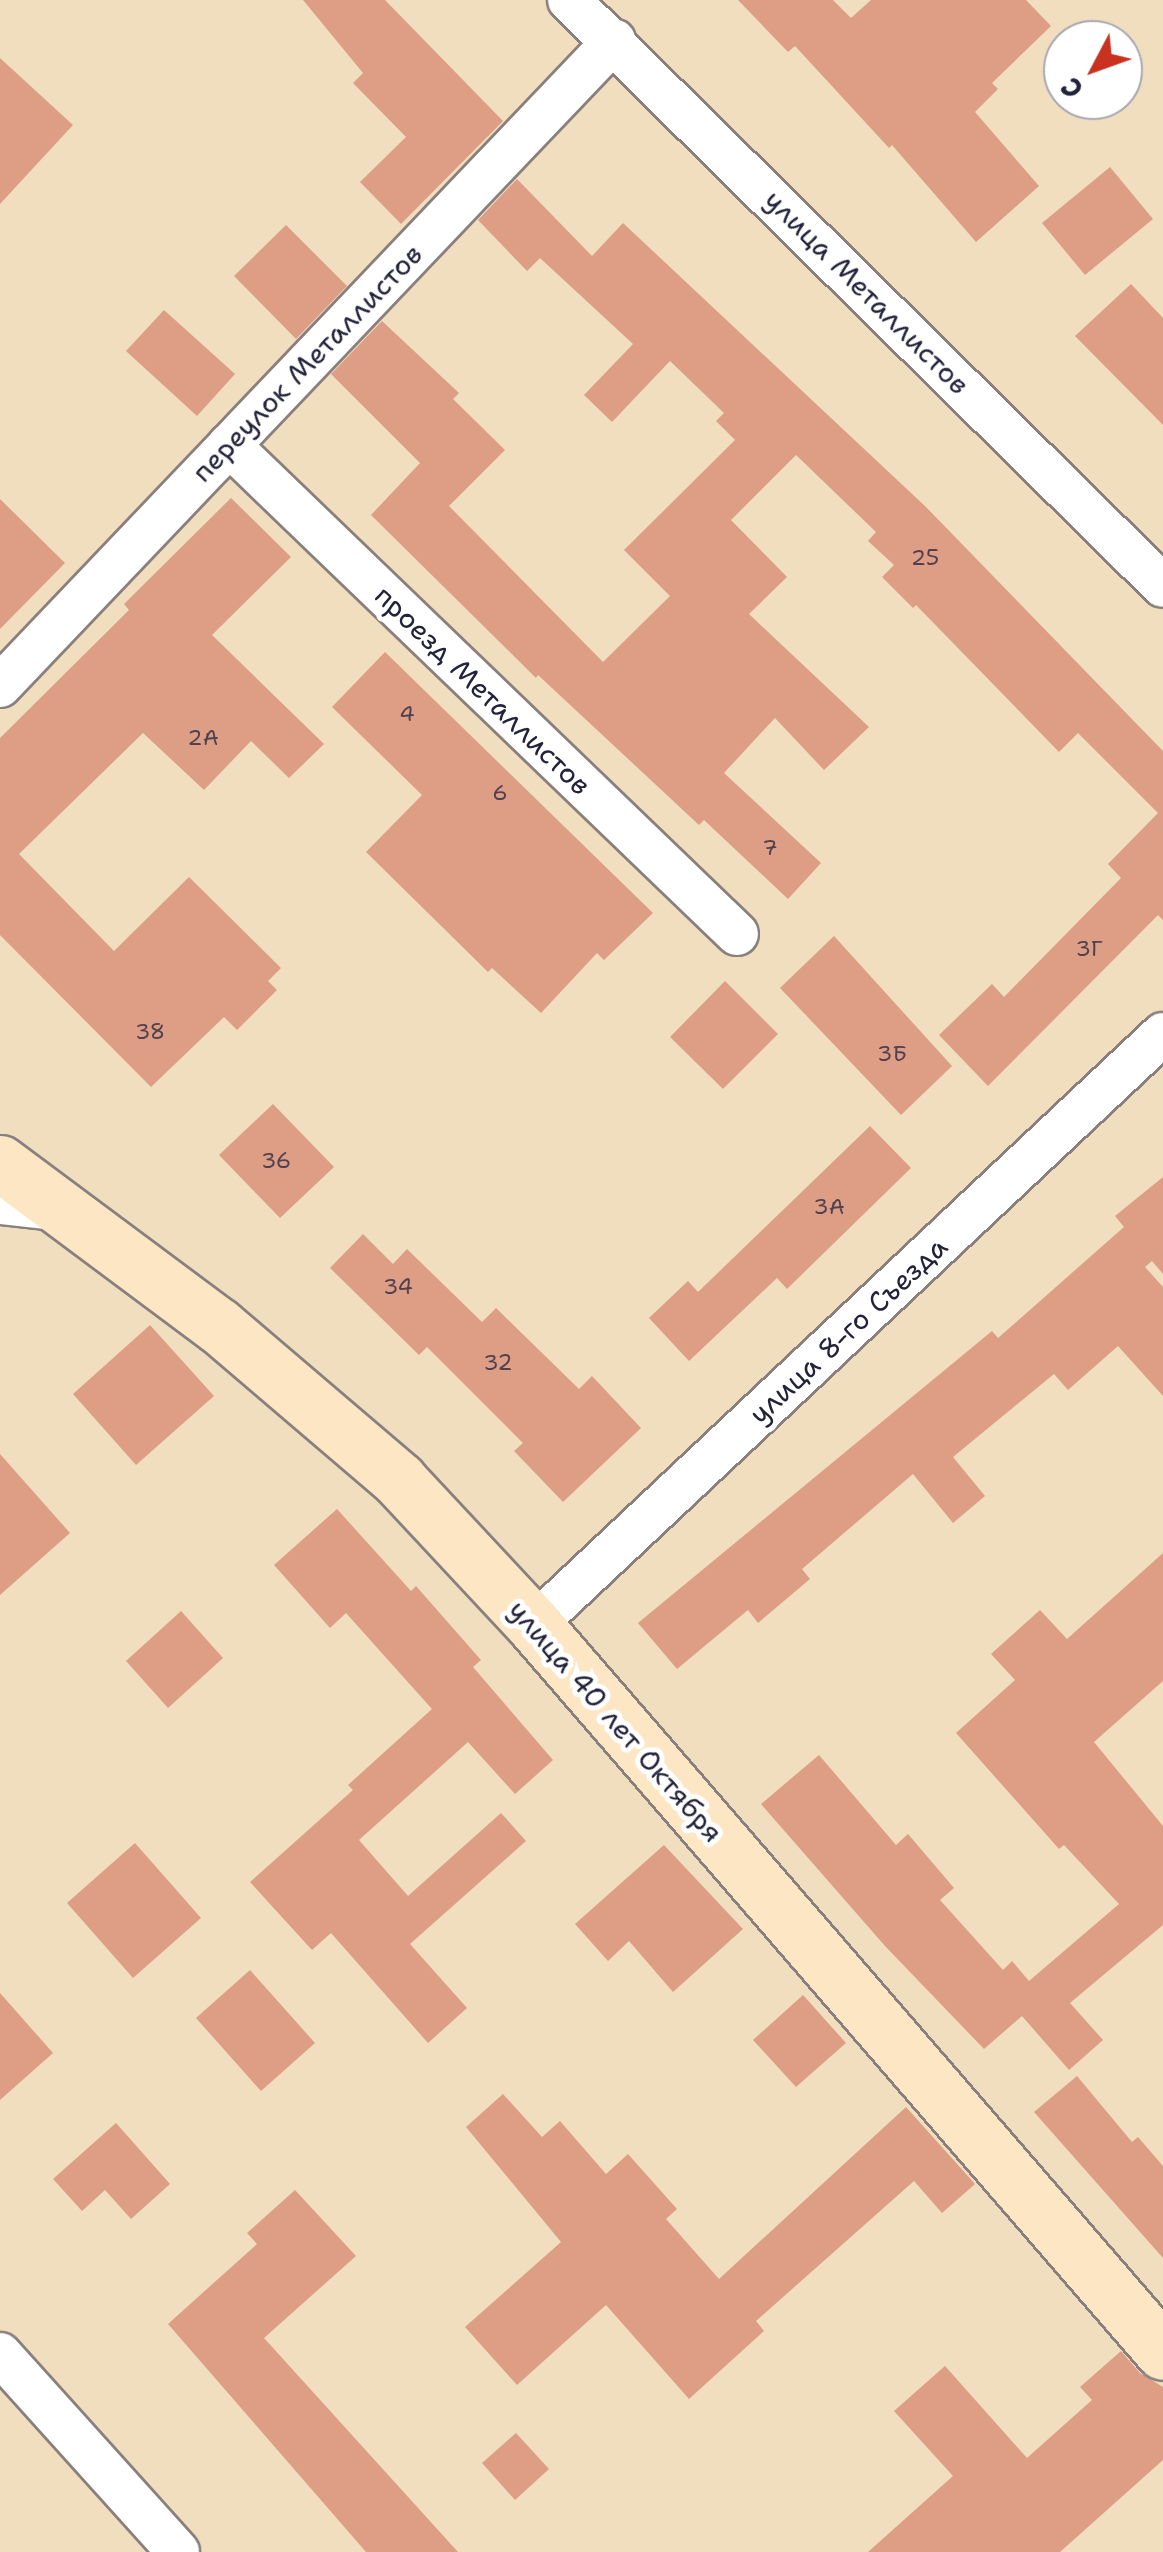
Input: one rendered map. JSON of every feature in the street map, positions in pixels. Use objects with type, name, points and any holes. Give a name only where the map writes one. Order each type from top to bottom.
[{"type":"street","name":"улица Металлистов","points":[[569,0],[1163,586]]},
{"type":"street","name":"переулок Металлистов","points":[[0,686],[614,41]]},
{"type":"street","name":"проезд Металлистов","points":[[229,445],[737,934]]},
{"type":"street","name":"улица 8-го Съезда","points":[[534,1625],[1163,1034]]},
{"type":"street","name":"улица 40 лет Октября","points":[[0,1163],[219,1326],[399,1480],[534,1625],[1163,2352]]},
{"type":"street","points":[[0,1202],[63,1210]]},
{"type":"street","points":[[0,2354],[178,2552]]},
{"type":"building","points":[[303,0],[385,0],[503,121],[401,224],[360,182],[406,137],[353,83],[363,73]]},
{"type":"building","points":[[738,0],[833,0],[851,18],[871,0],[1026,0],[1045,20],[1043,34],[992,83],[998,89],[975,112],[1039,186],[976,242],[892,145],[889,148],[795,46],[788,52]]},
{"type":"building","points":[[0,58],[73,125],[0,204]]},
{"type":"building","points":[[1110,167],[1153,219],[1085,275],[1042,223]]},
{"type":"building","points":[[517,179],[592,256],[623,223],[926,507],[1163,751],[1163,920],[1158,915],[988,1086],[939,1035],[992,984],[1004,997],[1121,878],[1108,864],[1158,813],[1078,733],[1059,752],[916,605],[913,608],[882,577],[894,565],[868,541],[876,532],[796,455],[731,520],[787,577],[749,614],[869,727],[824,770],[775,718],[724,773],[821,863],[788,899],[704,820],[699,825],[538,675],[536,678],[371,515],[420,463],[331,374],[382,321],[459,393],[453,399],[505,450],[449,506],[603,662],[670,596],[624,550],[735,440],[716,421],[724,413],[670,361],[612,422],[584,395],[633,344],[540,258],[527,271],[478,220]]},
{"type":"building","points":[[286,225],[347,286],[296,339],[234,276]]},
{"type":"building","points":[[1131,284],[1163,318],[1163,425],[1075,336]]},
{"type":"building","points":[[164,310],[235,374],[197,416],[126,351]]},
{"type":"building","points":[[231,498],[291,557],[212,635],[324,744],[289,778],[251,741],[204,790],[143,733],[19,854],[114,951],[189,877],[281,968],[268,981],[277,990],[237,1030],[224,1017],[151,1087],[0,935],[0,738],[129,610],[124,604]]},
{"type":"building","points":[[0,499],[65,563],[0,629]]},
{"type":"building","points":[[385,652],[653,913],[604,960],[597,953],[541,1013],[492,968],[488,972],[366,852],[422,795],[332,707]]},
{"type":"building","points":[[834,936],[952,1066],[901,1115],[780,988]]},
{"type":"building","points":[[725,981],[778,1034],[723,1089],[670,1037]]},
{"type":"building","points":[[273,1104],[334,1167],[280,1218],[219,1155]]},
{"type":"building","points":[[870,1126],[911,1168],[787,1289],[777,1278],[689,1361],[649,1318],[688,1281],[698,1292]]},
{"type":"building","points":[[1163,1177],[1163,1274],[1152,1261],[1145,1267],[1163,1287],[1163,1396],[1118,1346],[1068,1390],[1054,1374],[953,1457],[985,1496],[953,1523],[913,1474],[802,1569],[810,1579],[758,1623],[748,1610],[677,1669],[638,1623],[992,1331],[998,1338],[1124,1227],[1115,1216]]},
{"type":"building","points":[[363,1234],[393,1264],[407,1249],[482,1322],[496,1308],[579,1389],[592,1376],[641,1428],[563,1502],[514,1451],[523,1443],[427,1347],[419,1355],[330,1268]]},
{"type":"building","points":[[150,1325],[214,1396],[136,1465],[73,1394]]},
{"type":"building","points":[[0,1454],[70,1533],[0,1595]]},
{"type":"building","points":[[337,1509],[411,1591],[416,1586],[481,1660],[473,1667],[553,1760],[515,1794],[468,1742],[359,1840],[408,1896],[501,1813],[526,1841],[410,1944],[467,2008],[428,2043],[331,1933],[312,1950],[250,1882],[353,1790],[348,1785],[432,1709],[346,1613],[330,1628],[274,1565]]},
{"type":"building","points":[[1163,1553],[1163,1681],[1094,1742],[1163,1826],[1163,1925],[1070,2003],[1103,2040],[1069,2070],[1022,2016],[984,2049],[885,1946],[761,1804],[819,1755],[896,1845],[908,1834],[954,1888],[940,1900],[1003,1970],[1012,1961],[1029,1981],[1119,1904],[1064,1845],[1059,1849],[956,1733],[1015,1680],[991,1654],[1040,1610],[1067,1639]]},
{"type":"building","points":[[181,1611],[223,1658],[168,1708],[126,1661]]},
{"type":"building","points":[[135,1843],[201,1918],[133,1978],[67,1903]]},
{"type":"building","points":[[664,1845],[743,1929],[673,1992],[629,1941],[608,1961],[575,1924]]},
{"type":"building","points":[[250,1970],[315,2043],[261,2091],[196,2018]]},
{"type":"building","points":[[0,1993],[53,2053],[0,2100]]},
{"type":"building","points":[[803,1995],[846,2043],[796,2087],[753,2040]]},
{"type":"building","points":[[1077,2076],[1132,2142],[1138,2137],[1163,2166],[1163,2258],[1034,2112]]},
{"type":"building","points":[[503,2094],[542,2137],[560,2121],[606,2174],[628,2154],[677,2209],[666,2219],[719,2279],[906,2107],[975,2184],[942,2213],[914,2181],[756,2321],[764,2331],[689,2399],[606,2305],[517,2385],[465,2327],[561,2242],[466,2127]]},
{"type":"building","points":[[116,2123],[170,2184],[131,2219],[105,2190],[82,2211],[53,2179]]},
{"type":"building","points":[[295,2190],[356,2256],[264,2338],[458,2552],[366,2552],[168,2324],[257,2244],[247,2233]]},
{"type":"building","points":[[1121,2351],[1140,2373],[1163,2387],[1163,2460],[1060,2552],[868,2552],[953,2476],[894,2411],[945,2366],[1027,2458],[1092,2400],[1080,2387]]},
{"type":"building","points":[[516,2433],[549,2469],[515,2500],[482,2463]]}]
